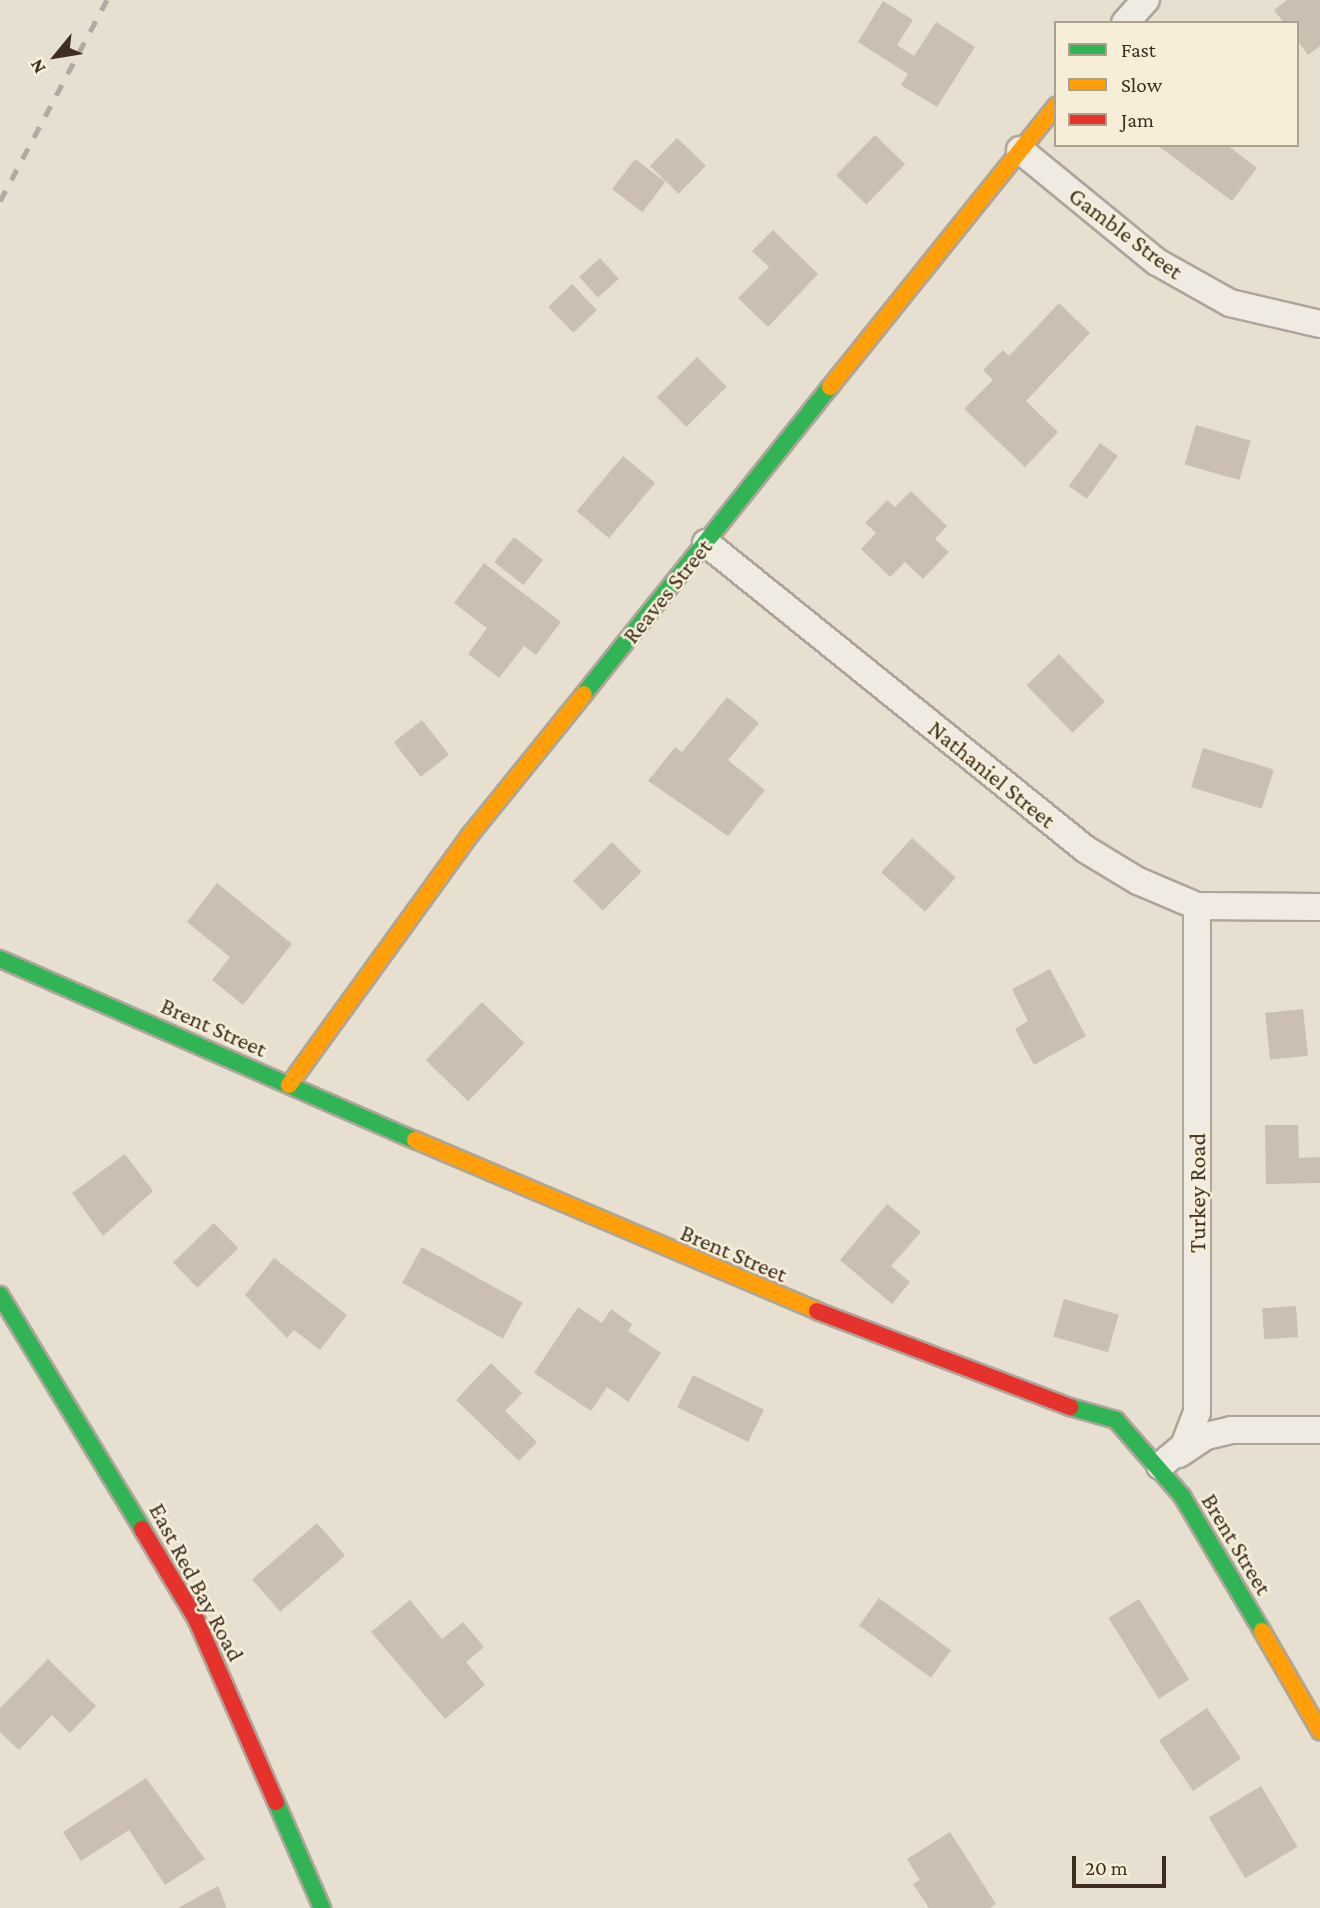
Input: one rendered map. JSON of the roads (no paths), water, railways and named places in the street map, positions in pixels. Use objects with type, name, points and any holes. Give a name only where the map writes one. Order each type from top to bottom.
[{"type":"street","points":[[1127,21],[1146,0]]},
{"type":"street","name":"Reaves Street","points":[[289,1085],[462,846],[1054,108]]},
{"type":"street","name":"Gamble Street","points":[[1020,150],[1157,262],[1230,303],[1320,324]]},
{"type":"street","name":"Nathaniel Street","points":[[706,542],[1085,849],[1160,893],[1198,905],[1320,906]]},
{"type":"street","name":"Turkey Road","points":[[1160,1466],[1185,1446],[1197,1412],[1198,905]]},
{"type":"street","name":"Brent Street","points":[[0,959],[741,1282],[1116,1420],[1160,1466],[1320,1731]]},
{"type":"street","name":"East Red Bay Road","points":[[0,1295],[196,1619],[321,1907]]},
{"type":"street","points":[[1160,1466],[1206,1436],[1231,1430],[1320,1430]]},
{"type":"railway","points":[[0,201],[107,0]]}]
